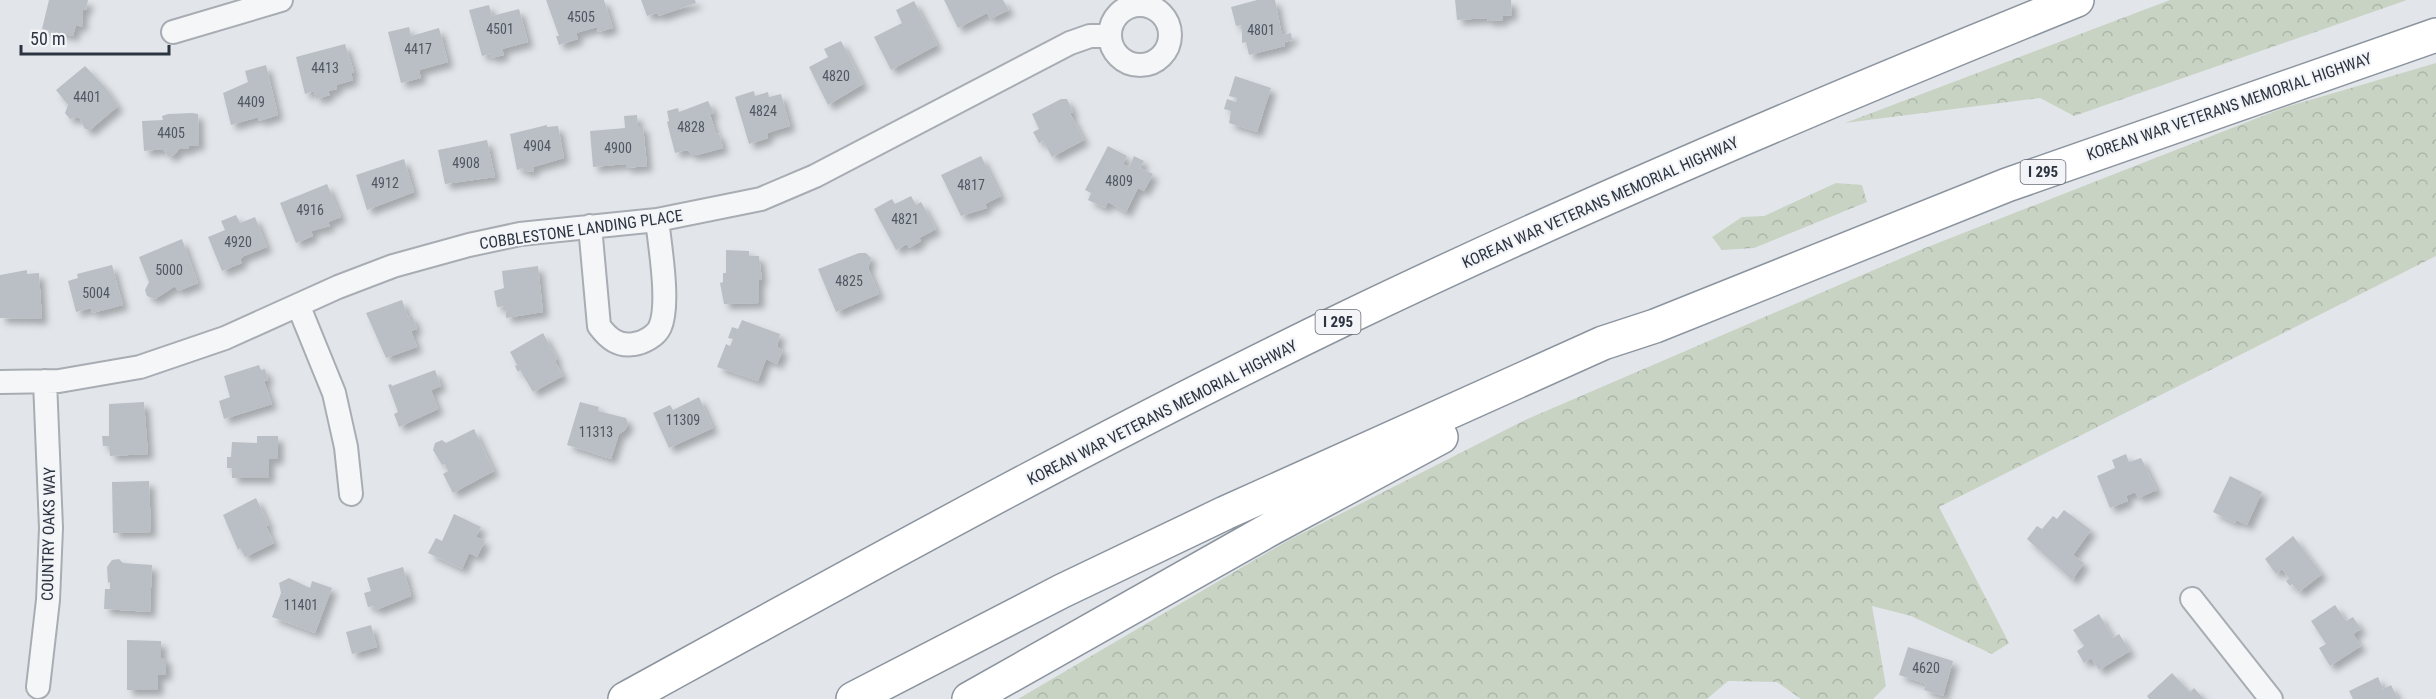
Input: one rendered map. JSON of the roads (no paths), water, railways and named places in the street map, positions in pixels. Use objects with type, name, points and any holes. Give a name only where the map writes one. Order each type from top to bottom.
[{"type":"highway","name":"KOREAN WAR VETERANS MEMORIAL HIGHWAY","points":[[625,699],[890,554],[1133,425],[1339,322],[1525,234],[1798,114],[2077,0]]},
{"type":"highway","name":"KOREAN WAR VETERANS MEMORIAL HIGHWAY","points":[[1655,326],[2007,185],[2436,34]]},
{"type":"highway","points":[[853,699],[1062,591],[1246,503],[1603,343],[1655,326]]},
{"type":"highway","points":[[969,699],[1410,452],[1612,356],[1655,326]]},
{"type":"street","points":[[173,32],[281,0]]},
{"type":"street","name":"COBBLESTONE LANDING PLACE","points":[[0,382],[45,381],[140,367],[225,338],[299,307],[338,287],[393,266],[458,248],[520,234],[657,220],[761,199],[815,176],[1071,43],[1090,36],[1110,36]]},
{"type":"street","points":[[590,226],[599,326],[609,339],[626,345],[643,343],[660,330],[665,312],[657,220]]},
{"type":"street","points":[[299,307],[334,393],[346,447],[351,494]]},
{"type":"street","name":"COUNTRY OAKS WAY","points":[[38,687],[48,600],[51,528],[45,381]]},
{"type":"street","points":[[2192,599],[2271,699]]}]
